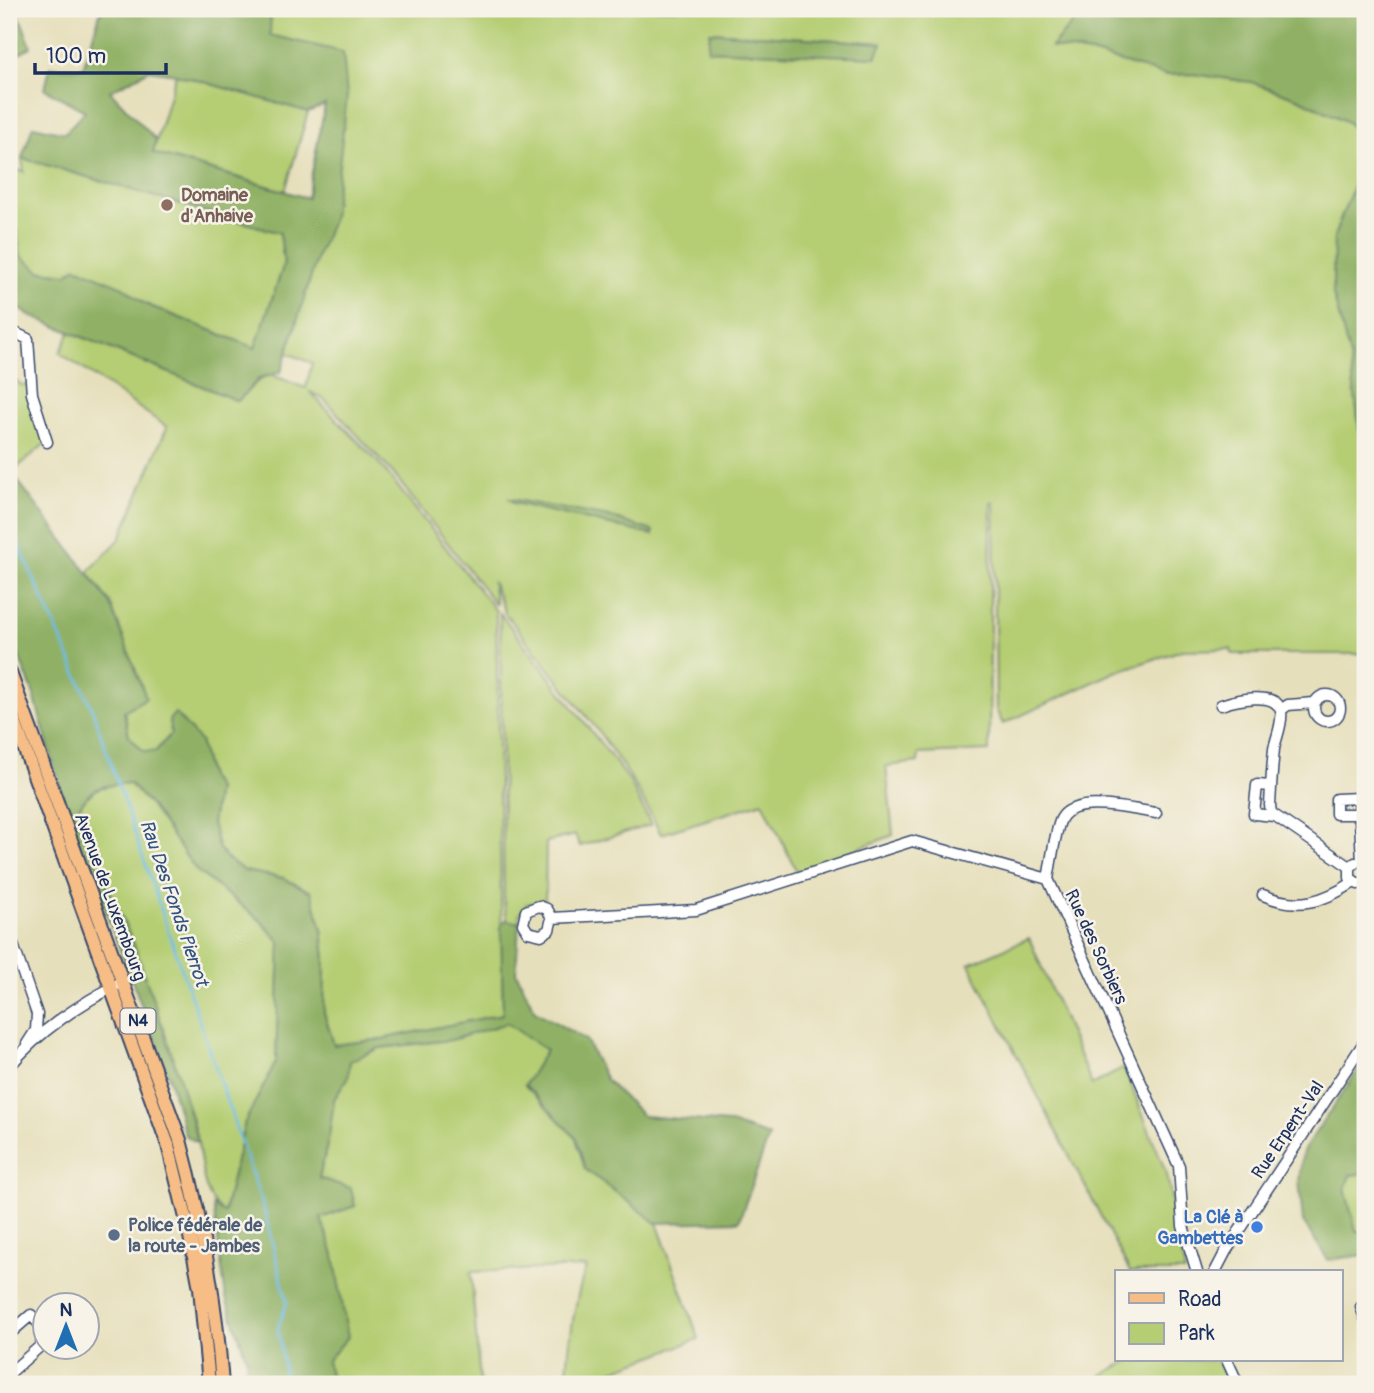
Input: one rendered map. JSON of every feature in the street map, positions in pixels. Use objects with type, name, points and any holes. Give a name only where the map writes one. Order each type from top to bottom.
[{"type":"main road","name":"Avenue de Luxembourg","points":[[9,670],[117,985],[180,1188],[200,1288],[209,1384]]},
{"type":"main road","name":"Avenue de Luxembourg","points":[[9,706],[117,985],[169,1107],[192,1184],[216,1307],[222,1384]]},
{"type":"street","points":[[9,330],[28,339],[32,394],[47,442]]},
{"type":"street","points":[[1221,705],[1238,699],[1265,698],[1272,700],[1281,710]]},
{"type":"street","points":[[1273,816],[1270,805],[1271,786],[1281,710],[1288,705],[1314,703]]},
{"type":"street","points":[[1271,786],[1256,785],[1254,814],[1273,816],[1350,867]]},
{"type":"street","points":[[1048,879],[1061,819],[1073,808],[1086,805],[1156,813]]},
{"type":"street","points":[[1353,882],[1348,873],[1350,867],[1358,862],[1364,863],[1360,814]]},
{"type":"street","name":"Rue des Sorbiers","points":[[552,918],[696,910],[912,841],[1048,879],[1179,1166],[1183,1226],[1196,1270]]},
{"type":"street","points":[[1264,895],[1282,903],[1308,902],[1335,894],[1353,882],[1365,882]]},
{"type":"street","points":[[9,933],[37,1014],[36,1030],[9,1067]]},
{"type":"street","points":[[9,1061],[76,1009],[117,985]]},
{"type":"street","name":"Rue Erpent-Val","points":[[1216,1270],[1365,1041]]},
{"type":"street","points":[[1361,1307],[1365,1318]]},
{"type":"street","points":[[9,1334],[32,1316]]},
{"type":"street","points":[[9,1370],[11,1372],[32,1353]]},
{"type":"street","points":[[1228,1362],[1238,1384]]},
{"type":"green space","points":[[9,9],[17,9],[31,47],[9,59]]},
{"type":"green space","points":[[104,9],[134,9],[140,14],[146,9],[271,9],[270,35],[343,52],[347,96],[333,218],[317,257],[281,372],[260,378],[238,401],[31,316],[9,302],[9,225],[16,229],[21,256],[40,271],[67,274],[76,267],[123,287],[145,304],[255,348],[284,264],[280,233],[22,158],[33,126],[65,133],[85,111],[45,89],[50,67],[83,68],[100,13]],"holes":[[[149,70],[176,74],[308,112],[325,105],[307,198],[153,153],[156,140],[110,91]]]},
{"type":"green space","points":[[271,9],[1085,9],[1052,47],[1091,53],[1165,75],[1193,74],[1251,82],[1300,99],[1348,122],[1365,143],[1365,156],[1334,236],[1333,294],[1350,357],[1361,442],[1365,443],[1365,654],[1232,654],[1231,649],[1182,650],[1115,672],[1003,724],[996,710],[994,503],[991,502],[989,751],[919,754],[918,762],[886,766],[893,835],[797,872],[763,802],[661,834],[631,778],[599,732],[505,613],[492,581],[496,605],[392,472],[325,400],[309,391],[379,463],[496,611],[503,1014],[377,1040],[334,1045],[324,1013],[325,959],[322,929],[311,892],[283,878],[245,871],[226,858],[218,847],[212,823],[217,788],[209,777],[200,741],[171,734],[155,752],[143,751],[129,736],[124,711],[146,698],[110,603],[88,572],[120,539],[167,427],[60,353],[70,332],[238,401],[263,377],[275,376],[306,388],[312,363],[287,353],[317,257],[341,60],[268,50]],"holes":[[[710,32],[881,43],[876,57],[709,50]]]},
{"type":"green space","points":[[1085,9],[1365,9],[1365,143],[1348,122],[1300,99],[1251,82],[1193,74],[1165,75],[1091,53],[1051,47]]},
{"type":"green space","points":[[710,32],[882,43],[876,57],[708,50]]},
{"type":"green space","points":[[176,74],[308,112],[285,191],[153,153]]},
{"type":"green space","points":[[1365,156],[1365,443],[1361,442],[1350,357],[1333,294],[1334,237]]},
{"type":"green space","points":[[22,158],[280,233],[284,264],[255,348],[145,304],[123,287],[67,274],[40,271],[21,256],[16,229],[9,225],[9,177],[11,168],[24,172]]},
{"type":"green space","points":[[9,375],[21,385],[31,385],[47,442],[11,473],[9,469]]},
{"type":"green space","points":[[9,469],[110,603],[146,698],[124,711],[129,736],[143,751],[155,752],[171,734],[169,720],[175,713],[200,741],[209,777],[217,788],[212,823],[218,847],[226,858],[245,871],[283,878],[311,892],[322,929],[325,959],[324,1013],[334,1045],[377,1040],[503,1014],[501,923],[507,920],[519,923],[516,972],[535,1011],[586,1040],[606,1080],[643,1116],[728,1123],[769,1136],[739,1221],[657,1223],[585,1169],[576,1138],[525,1085],[546,1050],[507,1023],[451,1040],[379,1048],[350,1061],[348,1078],[334,1099],[319,1178],[351,1188],[355,1206],[321,1218],[334,1255],[348,1337],[327,1361],[332,1384],[244,1384],[247,1360],[226,1298],[213,1205],[224,1213],[245,1122],[276,1062],[280,942],[260,920],[196,870],[150,805],[129,783],[96,790],[80,805],[75,814],[134,944],[179,1076],[198,1143],[185,1135],[168,1074],[69,817],[32,689],[9,633]]},
{"type":"green space","points":[[510,499],[609,517],[653,531],[653,535],[514,503]]},
{"type":"green space","points":[[500,613],[629,780],[651,825],[580,846],[575,835],[546,842],[545,901],[527,904],[519,915],[519,923],[507,920],[504,901]]},
{"type":"green space","points":[[129,783],[150,805],[196,870],[260,920],[280,942],[276,1062],[245,1122],[224,1213],[207,1191],[195,1133],[178,1075],[139,961],[75,814],[85,798],[96,790]]},
{"type":"green space","points":[[1029,938],[1092,1085],[1124,1068],[1167,1175],[1185,1270],[1129,1270],[969,964]]},
{"type":"green space","points":[[507,1023],[546,1050],[525,1085],[576,1138],[585,1169],[657,1223],[699,1339],[575,1384],[566,1384],[572,1325],[586,1267],[471,1272],[480,1384],[332,1384],[327,1361],[334,1255],[320,1218],[355,1206],[319,1179],[334,1099],[348,1078],[350,1060],[379,1048],[451,1040]]},
{"type":"green space","points":[[1365,1060],[1365,1173],[1350,1175],[1345,1189],[1356,1231],[1365,1231],[1365,1255],[1328,1260],[1303,1222],[1299,1180],[1303,1151]]},
{"type":"green space","points":[[1365,1173],[1365,1231],[1356,1232],[1345,1189],[1350,1175]]},
{"type":"green space","points":[[1126,1362],[1218,1362],[1228,1384],[1106,1384],[1102,1375]]},
{"type":"waterway","name":"Rau Des Fonds Pierrot","points":[[9,523],[91,706],[263,1206],[287,1302],[278,1328],[286,1384]]},
{"type":"place","name":"Domaine d'Anhaive","points":[[167,205]]},
{"type":"place","name":"La Clé à Gambettes","points":[[1257,1227]]},
{"type":"place","name":"Police fédérale de la route - Jambes","points":[[114,1235]]}]
